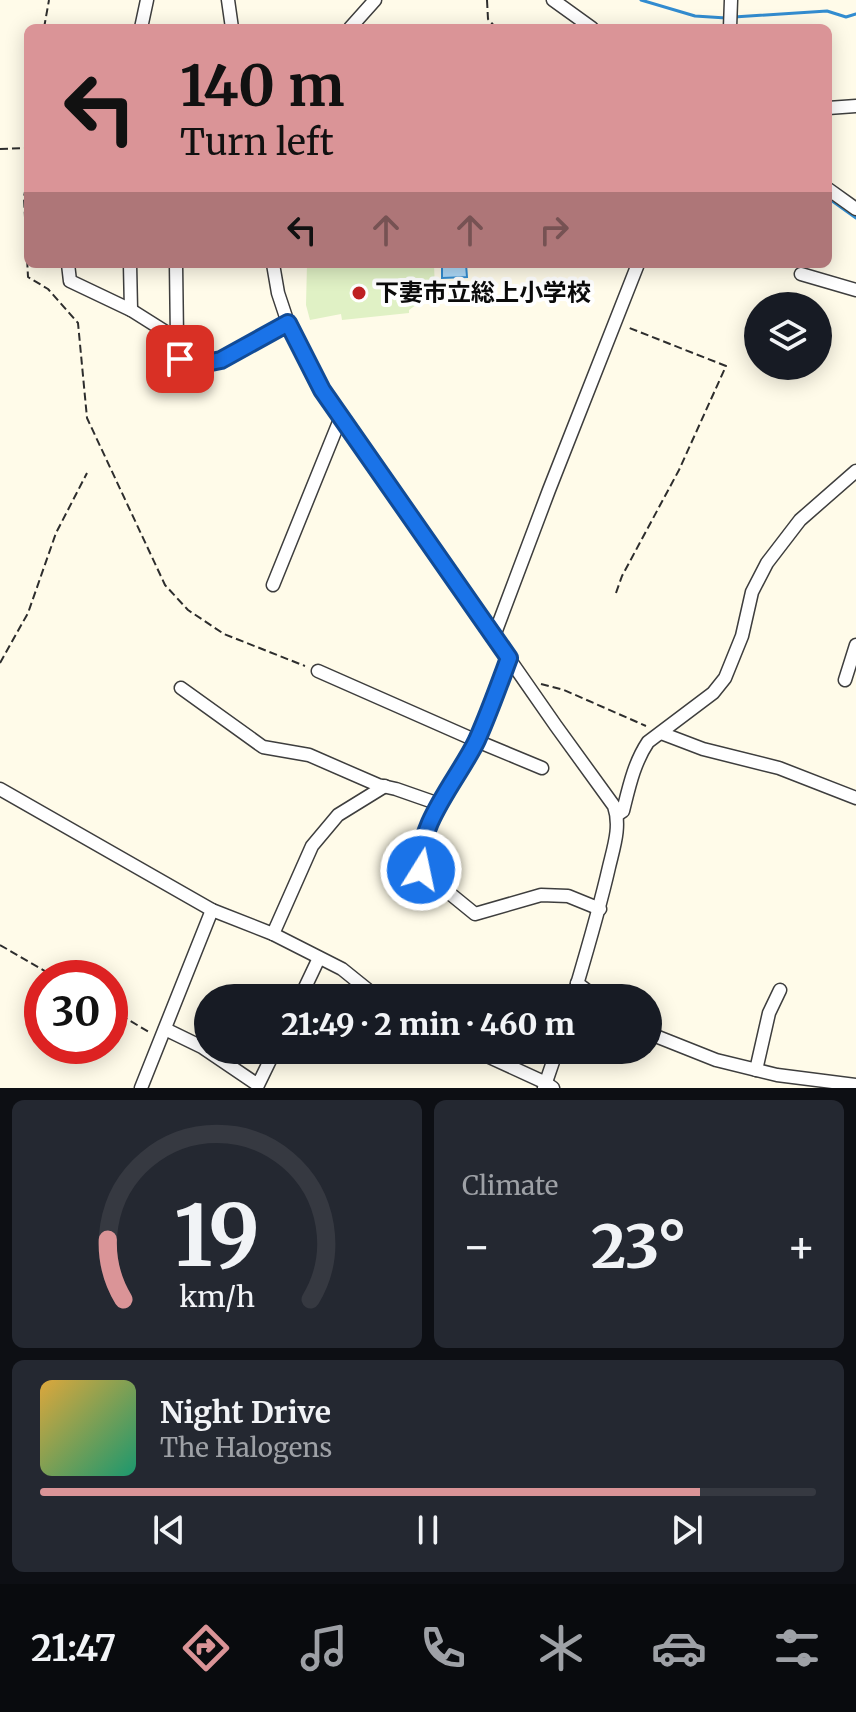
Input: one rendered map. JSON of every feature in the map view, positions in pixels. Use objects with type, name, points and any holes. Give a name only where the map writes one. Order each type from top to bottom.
[{"type":"street","points":[[142,24],[147,0]]},
{"type":"street","points":[[228,0],[231,24]]},
{"type":"street","points":[[354,24],[375,0]]},
{"type":"street","points":[[553,0],[586,24]]},
{"type":"street","points":[[731,0],[731,21]]},
{"type":"street","points":[[832,108],[856,106]]},
{"type":"street","points":[[832,192],[856,209]]},
{"type":"street","points":[[68,268],[70,281],[131,310],[177,339]]},
{"type":"street","points":[[130,268],[131,310]]},
{"type":"street","points":[[176,268],[180,359],[201,364],[221,360],[288,323]]},
{"type":"street","points":[[274,268],[288,323],[322,390],[614,806],[617,831],[600,909],[577,983]]},
{"type":"street","points":[[494,636],[636,268]]},
{"type":"street","points":[[801,274],[856,289]]},
{"type":"street","points":[[273,585],[341,417]]},
{"type":"street","points":[[617,815],[623,811],[630,781],[648,742],[713,693],[725,678],[742,636],[752,592],[767,563],[800,520],[856,471]]},
{"type":"street","points":[[845,680],[856,645]]},
{"type":"street","points":[[509,658],[477,741],[439,804],[419,855],[421,870],[475,914],[541,895],[568,896],[600,909]]},
{"type":"street","points":[[318,671],[542,768]]},
{"type":"street","points":[[181,688],[263,747],[309,755],[439,804]]},
{"type":"street","points":[[661,733],[703,749],[779,768],[856,798]]},
{"type":"street","points":[[273,934],[312,846],[338,815],[385,786]]},
{"type":"street","points":[[0,789],[212,910],[273,934],[342,969],[361,984]]},
{"type":"street","points":[[141,1088],[212,910]]},
{"type":"street","points":[[307,984],[319,958]]},
{"type":"street","points":[[756,1070],[769,1013],[780,990]]},
{"type":"street","points":[[163,1034],[194,1044]]},
{"type":"street","points":[[662,1039],[716,1060],[756,1070],[856,1085]]},
{"type":"street","points":[[227,1064],[258,1085],[268,1064]]},
{"type":"street","points":[[503,1064],[548,1086],[554,1064]]},
{"type":"path","points":[[45,24],[49,0]]},
{"type":"path","points":[[487,0],[488,19],[492,24]]},
{"type":"path","points":[[0,149],[24,148]]},
{"type":"path","points":[[28,268],[28,277],[48,289],[78,323],[87,418],[165,585],[188,610],[224,634],[318,671]]},
{"type":"path","points":[[615,322],[726,366],[679,470],[622,576],[616,593]]},
{"type":"path","points":[[0,663],[28,613],[56,533],[87,473]]},
{"type":"path","points":[[524,680],[564,690],[661,733]]},
{"type":"path","points":[[0,945],[26,960]]},
{"type":"path","points":[[128,1017],[163,1034]]},
{"type":"green space","name":"下妻市立総上小学校","points":[[307,268],[434,268],[435,291],[409,313],[342,320],[341,314],[310,320],[306,305]]},
{"type":"water","points":[[442,268],[466,268],[467,277],[442,278]]},
{"type":"waterway","points":[[641,0],[695,16],[726,18]]},
{"type":"waterway","points":[[734,17],[827,11],[846,17],[856,14]]},
{"type":"waterway","points":[[832,201],[856,218]]},
{"type":"place","name":"下妻市立総上小学校","points":[[359,293]]},
{"type":"route","points":[[180,359],[201,364],[221,360],[288,323],[322,390],[509,658],[477,741],[435,811],[419,855],[421,870]]}]
